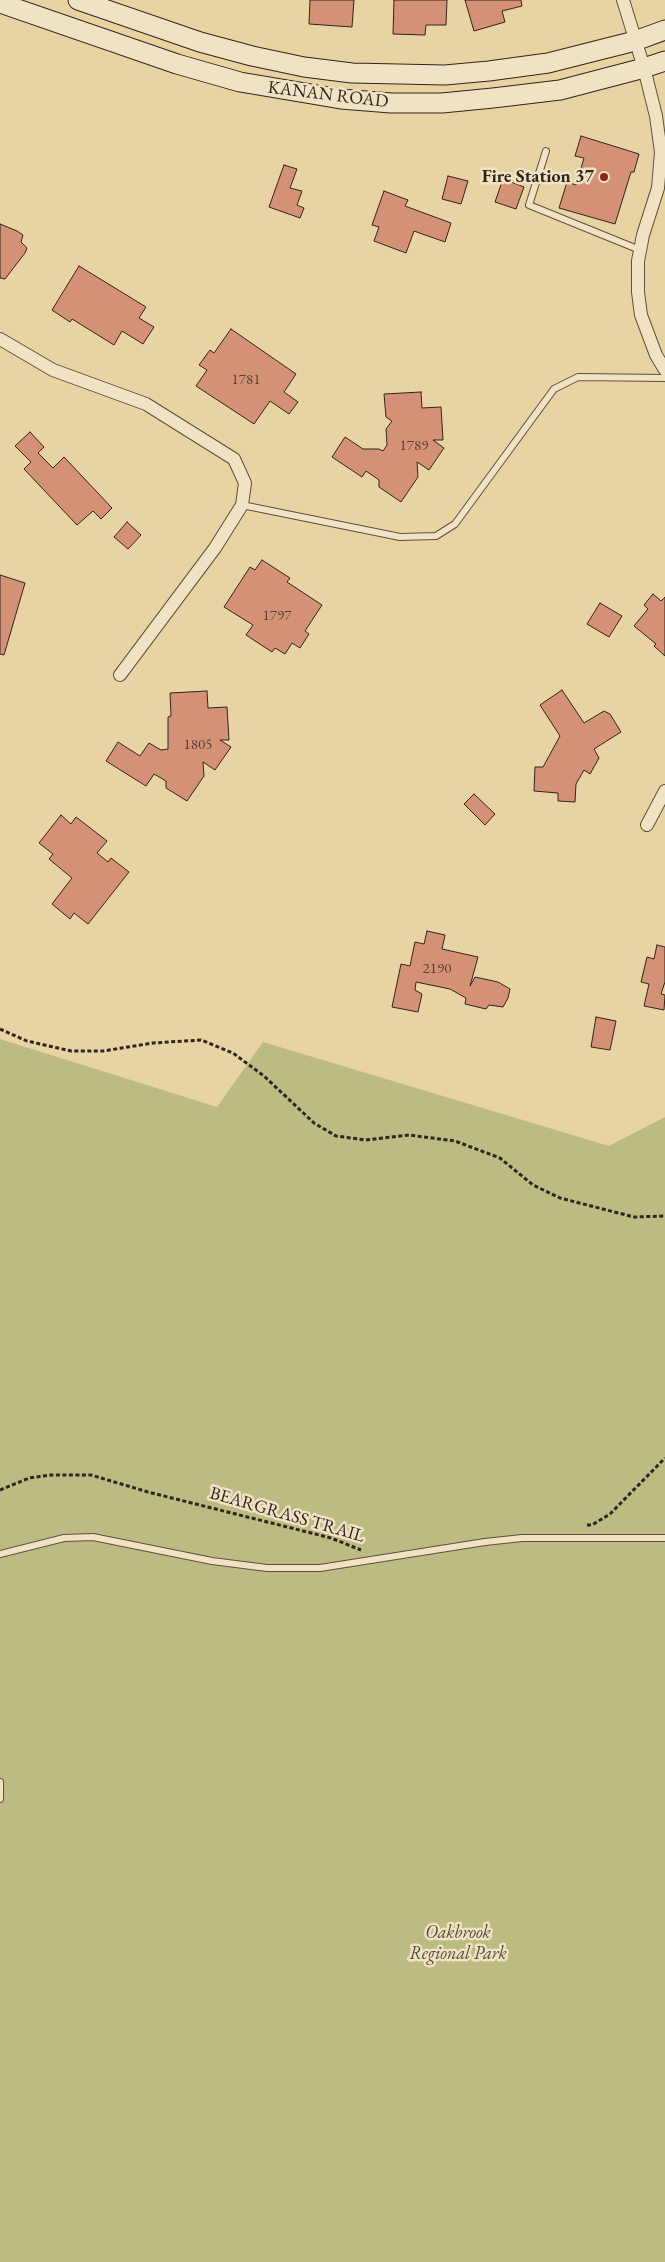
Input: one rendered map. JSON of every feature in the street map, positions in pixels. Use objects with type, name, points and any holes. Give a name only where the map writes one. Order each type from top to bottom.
[{"type":"main road","name":"KANAN ROAD","points":[[78,0],[200,42],[252,56],[352,73],[446,75],[548,63],[635,41],[665,30]]},
{"type":"main road","name":"KANAN ROAD","points":[[0,3],[177,64],[240,82],[341,99],[391,103],[442,103],[560,90],[644,68],[665,60]]},
{"type":"street","points":[[622,0],[644,68],[656,116],[661,152],[658,188],[640,250],[638,292],[641,315],[656,355],[665,370]]},
{"type":"street","points":[[0,339],[54,370],[146,404],[234,459],[245,483],[242,505],[215,548],[120,675]]},
{"type":"street","points":[[647,825],[665,791]]},
{"type":"lane","points":[[546,150],[529,205],[640,250]]},
{"type":"lane","points":[[242,505],[400,537],[436,536],[455,524],[554,389],[578,378],[665,378]]},
{"type":"lane","points":[[0,1554],[64,1538],[93,1537],[212,1562],[268,1568],[320,1568],[522,1538],[665,1538]]},
{"type":"lane","points":[[0,1782],[0,1799]]},
{"type":"path","points":[[0,1029],[27,1041],[71,1051],[103,1051],[153,1043],[201,1040],[233,1053],[264,1076],[314,1123],[336,1136],[366,1140],[409,1135],[455,1141],[500,1158],[533,1185],[560,1198],[634,1217],[665,1216]]},
{"type":"path","points":[[584,1526],[592,1525],[610,1514],[665,1458]]},
{"type":"path","name":"BEARGRASS TRAIL","points":[[0,1490],[29,1478],[50,1475],[91,1475],[148,1492],[331,1538],[366,1552]]},
{"type":"green space","name":"Oakbrook Regional Park","points":[[0,1039],[217,1107],[263,1042],[609,1146],[665,1117],[665,2262],[0,2262]]},
{"type":"building","points":[[310,0],[354,0],[352,27],[309,24]]},
{"type":"building","points":[[394,0],[447,0],[446,25],[426,25],[425,35],[393,34]]},
{"type":"building","points":[[465,0],[521,0],[522,6],[502,11],[505,22],[474,31]]},
{"type":"building","name":"Fire Station 37","points":[[581,136],[639,154],[634,172],[631,172],[615,224],[559,208],[567,182],[576,185],[584,158],[575,156]]},
{"type":"building","points":[[284,165],[297,169],[290,188],[302,191],[297,205],[304,208],[300,218],[269,207]]},
{"type":"building","points":[[448,176],[468,181],[461,204],[442,199]]},
{"type":"building","points":[[503,179],[524,187],[516,209],[495,202]]},
{"type":"building","points":[[384,191],[408,200],[405,206],[451,223],[445,242],[414,231],[406,253],[374,241],[379,227],[372,225]]},
{"type":"building","points":[[0,224],[23,235],[21,242],[27,248],[5,279],[0,278]]},
{"type":"building","points":[[79,266],[146,307],[139,318],[154,327],[143,344],[122,331],[114,345],[72,319],[70,322],[52,310]]},
{"type":"building","points":[[231,329],[296,374],[284,392],[298,402],[289,414],[270,401],[254,424],[196,386],[207,370],[199,365],[210,350],[214,353]]},
{"type":"building","points":[[421,392],[422,408],[441,407],[443,440],[433,440],[444,448],[429,470],[417,462],[418,477],[401,502],[379,487],[379,480],[366,471],[362,477],[332,457],[345,437],[363,449],[379,449],[383,451],[387,445],[386,429],[392,421],[386,417],[384,394]]},
{"type":"building","points":[[30,432],[44,447],[38,453],[53,468],[64,457],[112,508],[101,519],[93,511],[77,525],[24,469],[31,462],[15,446]]},
{"type":"building","points":[[127,522],[141,535],[128,549],[114,537]]},
{"type":"building","points":[[262,560],[290,578],[287,582],[322,605],[305,631],[309,634],[300,648],[292,643],[285,654],[275,648],[272,652],[246,635],[253,625],[224,607],[250,567],[255,570]]},
{"type":"building","points":[[0,575],[25,583],[4,655],[0,654]]},
{"type":"building","points":[[653,594],[661,601],[665,597],[665,656],[654,646],[656,644],[634,626],[648,609],[644,605]]},
{"type":"building","points":[[600,603],[622,616],[609,637],[587,624]]},
{"type":"building","points":[[562,690],[584,723],[604,711],[610,714],[621,732],[594,749],[599,758],[590,774],[584,770],[576,784],[575,802],[558,801],[558,793],[534,791],[535,767],[543,767],[560,736],[540,705]]},
{"type":"building","points":[[207,691],[208,708],[227,707],[229,740],[220,740],[231,747],[215,770],[203,762],[204,776],[187,801],[166,788],[166,781],[154,774],[146,786],[106,761],[118,742],[140,756],[149,743],[161,750],[168,749],[168,717],[171,716],[170,693]]},
{"type":"building","points":[[474,794],[495,814],[485,825],[464,804]]},
{"type":"building","points":[[61,815],[71,824],[76,817],[107,841],[97,853],[108,862],[111,858],[129,872],[88,924],[74,913],[70,919],[52,904],[72,878],[49,859],[53,854],[39,843]]},
{"type":"building","points":[[427,931],[445,935],[442,949],[478,957],[470,986],[475,977],[498,982],[510,989],[503,1007],[489,1005],[486,1009],[465,1004],[466,998],[450,989],[416,982],[415,990],[422,994],[418,1012],[392,1007],[401,964],[410,966],[415,942],[424,944]]},
{"type":"building","points":[[657,945],[665,947],[665,982],[661,994],[665,995],[664,1010],[644,1006],[649,984],[641,982],[647,957],[654,959]]},
{"type":"building","points":[[596,1017],[616,1021],[610,1050],[591,1047]]},
{"type":"place","name":"Fire Station 37","points":[[604,177]]}]
